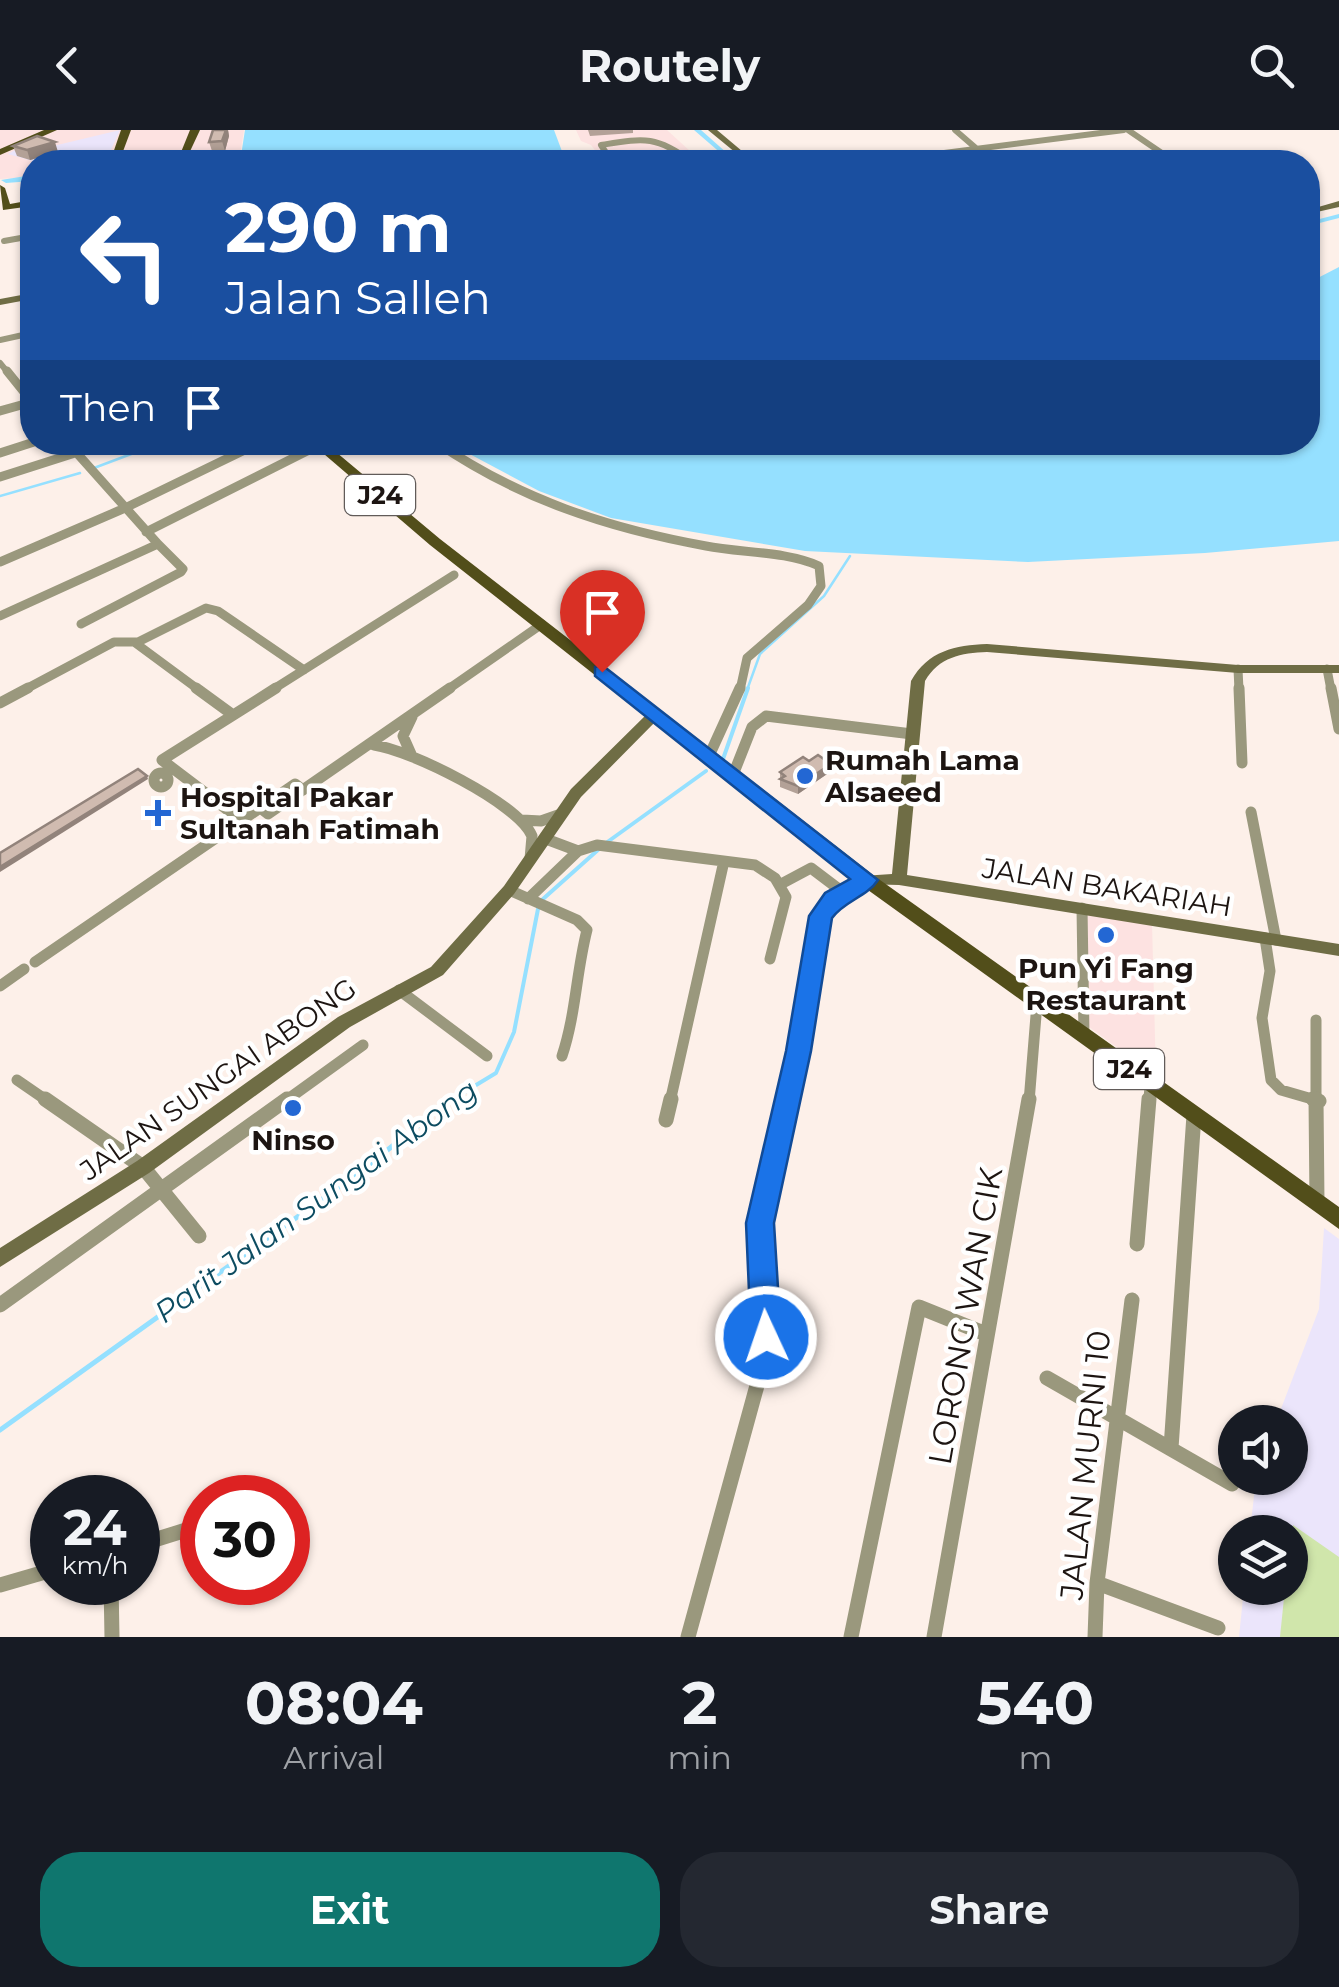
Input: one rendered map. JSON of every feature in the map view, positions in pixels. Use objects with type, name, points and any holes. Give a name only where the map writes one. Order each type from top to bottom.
[{"type":"main road","points":[[0,149],[44,131]]},
{"type":"main road","points":[[0,188],[3,208]]},
{"type":"main road","name":"J24","points":[[331,455],[441,546],[867,880],[1339,1219]]},
{"type":"main road","points":[[441,546],[457,570],[454,575],[489,583]]},
{"type":"main road","points":[[898,879],[894,887],[904,908]]},
{"type":"street","points":[[712,130],[736,150]]},
{"type":"street","points":[[955,130],[978,149]]},
{"type":"street","points":[[1046,130],[1057,139]]},
{"type":"street","points":[[970,150],[1126,130],[1157,150]]},
{"type":"street","points":[[605,150],[601,144],[654,137],[671,142],[679,150]]},
{"type":"street","points":[[4,241],[20,238]]},
{"type":"street","points":[[0,363],[20,387]]},
{"type":"street","points":[[0,477],[54,455]]},
{"type":"street","points":[[77,455],[181,572],[81,624]]},
{"type":"street","points":[[0,562],[234,455]]},
{"type":"street","points":[[146,532],[296,455]]},
{"type":"street","points":[[455,455],[478,471],[587,520],[676,544],[819,566],[822,586],[808,605],[747,658],[740,693],[708,756]]},
{"type":"street","points":[[0,616],[158,544]]},
{"type":"street","points":[[241,820],[169,774],[162,760],[454,575]]},
{"type":"street","points":[[0,703],[114,642],[134,642],[197,611],[212,608],[304,670]]},
{"type":"street","points":[[1,985],[260,807],[268,814],[299,787],[360,750],[542,624]]},
{"type":"street","points":[[134,642],[233,715]]},
{"type":"street","points":[[898,879],[922,672],[934,659],[955,650],[987,648],[1238,669],[1333,669],[1339,729]]},
{"type":"street","points":[[1238,669],[1242,763]]},
{"type":"street","points":[[412,754],[403,736],[418,710]]},
{"type":"street","name":"JALAN SUNGAI ABONG","points":[[0,1258],[142,1167],[344,1022],[437,971],[509,890],[584,784],[655,714]]},
{"type":"street","points":[[733,775],[752,727],[766,716],[912,734]]},
{"type":"street","points":[[360,750],[384,743],[412,754],[522,820],[533,842],[530,862]]},
{"type":"street","points":[[522,820],[548,819],[564,812]]},
{"type":"street","points":[[1251,812],[1271,939],[1262,1018],[1271,1080],[1281,1090],[1319,1101]]},
{"type":"street","points":[[546,838],[578,852]]},
{"type":"street","points":[[528,900],[578,852],[597,844],[760,867],[781,884],[786,898],[770,959]]},
{"type":"street","points":[[666,1120],[724,860]]},
{"type":"street","points":[[781,884],[811,868],[844,893]]},
{"type":"street","name":"JALAN BAKARIAH","points":[[867,880],[898,879],[1339,950]]},
{"type":"street","points":[[688,1637],[764,1360],[760,1223],[798,1051],[820,916],[833,899],[867,880]]},
{"type":"street","points":[[509,890],[576,920],[587,930],[573,988],[575,1016],[562,1056]]},
{"type":"street","points":[[1082,908],[1084,1036]]},
{"type":"street","points":[[399,990],[487,1056]]},
{"type":"street","name":"LORONG WAN CIK","points":[[934,1637],[970,1452],[986,1334],[1029,1102],[1037,1003]]},
{"type":"street","points":[[1316,1020],[1317,1203]]},
{"type":"street","points":[[0,1304],[363,1045]]},
{"type":"street","points":[[17,1080],[142,1167],[199,1236]]},
{"type":"street","points":[[1137,1244],[1150,1084]]},
{"type":"street","points":[[1172,1448],[1194,1115]]},
{"type":"street","name":"JALAN MURNI 10","points":[[1094,1637],[1097,1583],[1132,1300]]},
{"type":"street","points":[[851,1637],[919,1307],[986,1334]]},
{"type":"street","points":[[1047,1378],[1218,1476]]},
{"type":"street","points":[[0,1585],[30,1576]]},
{"type":"street","points":[[1097,1583],[1218,1628]]},
{"type":"street","points":[[111,1605],[112,1637]]},
{"type":"shaded area","points":[[0,130],[244,130],[241,150],[20,150],[20,178],[0,179]]},
{"type":"shaded area","points":[[120,130],[111,150],[20,150],[20,157],[8,154],[31,141],[49,147]]},
{"type":"shaded area","points":[[576,130],[667,130],[689,150],[595,150],[581,141]]},
{"type":"shaded area","points":[[1087,914],[1152,923],[1156,1076],[1089,1027]]},
{"type":"shaded area","points":[[1324,1228],[1339,1239],[1339,1637],[1239,1637],[1242,1605],[1308,1605],[1308,1515],[1252,1515],[1254,1495],[1308,1495],[1308,1405],[1282,1405],[1319,1309]]},
{"type":"green space","points":[[1308,1535],[1339,1557],[1339,1637],[1280,1637],[1283,1605],[1308,1605]]},
{"type":"water","points":[[245,130],[554,130],[562,150],[242,150]]},
{"type":"water","points":[[1339,267],[1339,541],[1028,562],[805,551],[611,518],[539,491],[472,455],[1320,455],[1320,277]]},
{"type":"building","points":[[213,130],[226,130],[222,141],[209,142]]},
{"type":"building","points":[[37,136],[55,142],[27,150],[13,146]]},
{"type":"building","points":[[818,755],[831,764],[798,786],[780,779],[785,776],[780,772],[803,757],[809,761]]},
{"type":"building","points":[[138,769],[147,776],[0,867],[0,853]]},
{"type":"waterway","points":[[697,130],[720,150]]},
{"type":"waterway","points":[[6,180],[20,179]]},
{"type":"waterway","points":[[1320,221],[1339,216]]},
{"type":"waterway","points":[[94,468],[128,455]]},
{"type":"waterway","points":[[0,496],[80,473]]},
{"type":"waterway","points":[[747,690],[760,654],[824,596],[850,556]]},
{"type":"waterway","points":[[723,759],[748,688]]},
{"type":"waterway","name":"Parit Jalan Sungai Abong","points":[[606,843],[706,771]]},
{"type":"waterway","name":"Parit Jalan Sungai Abong","points":[[543,899],[599,849]]},
{"type":"waterway","name":"Parit Jalan Sungai Abong","points":[[448,1102],[496,1073],[514,1032],[538,909]]},
{"type":"waterway","name":"Parit Jalan Sungai Abong","points":[[0,1430],[360,1172],[451,1099]]},
{"type":"place","name":"Rumah Lama Alsaeed","points":[[805,776]]},
{"type":"place","name":"Hospital Pakar Sultanah Fatimah","points":[[158,813]]},
{"type":"place","name":"Pun Yi Fang Restaurant","points":[[1106,935]]},
{"type":"place","name":"Ninso","points":[[293,1108]]},
{"type":"route","points":[[602,672],[867,880],[833,899],[820,916],[798,1051],[760,1223],[766,1337]]}]
